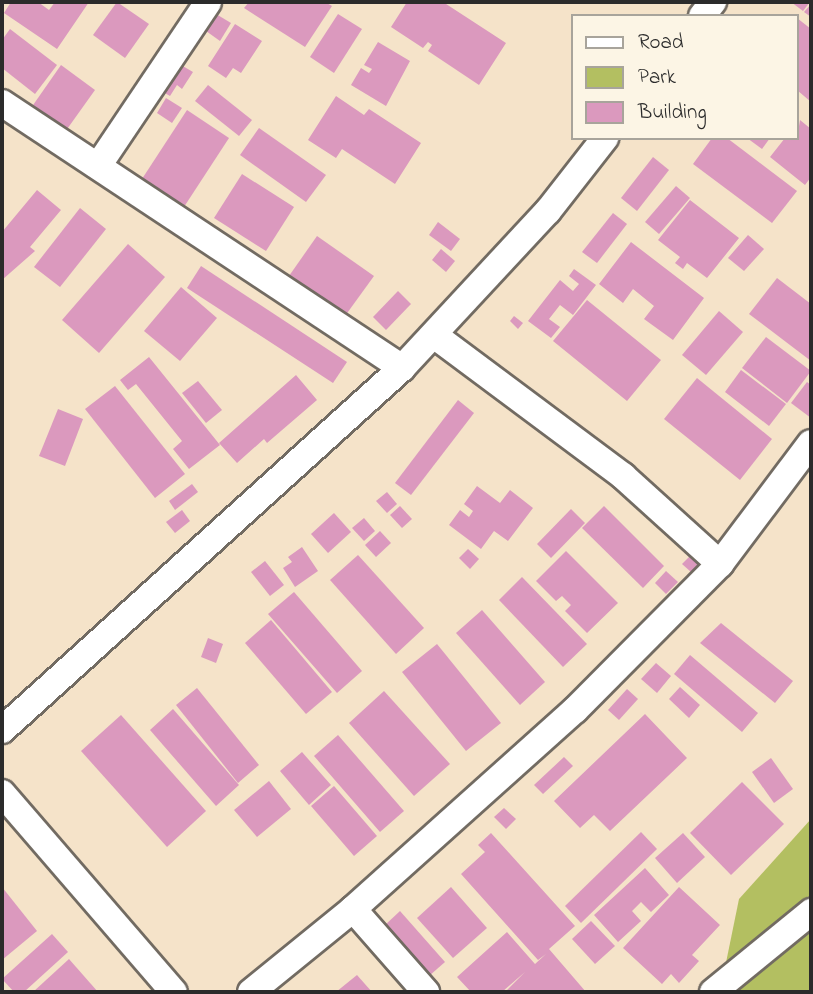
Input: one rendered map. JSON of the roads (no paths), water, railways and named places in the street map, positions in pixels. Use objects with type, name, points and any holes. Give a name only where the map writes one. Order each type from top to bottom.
[{"type":"street","points":[[98,166],[208,2]]},
{"type":"street","points":[[2,105],[402,368]]},
{"type":"street","points":[[2,730],[402,368],[548,211],[603,140]]},
{"type":"street","points":[[434,335],[623,476],[720,564]]},
{"type":"street","points":[[251,992],[353,909],[575,710],[720,564],[811,443]]},
{"type":"street","points":[[2,793],[174,992]]},
{"type":"street","points":[[353,909],[426,992]]},
{"type":"street","points":[[713,992],[811,912]]}]
